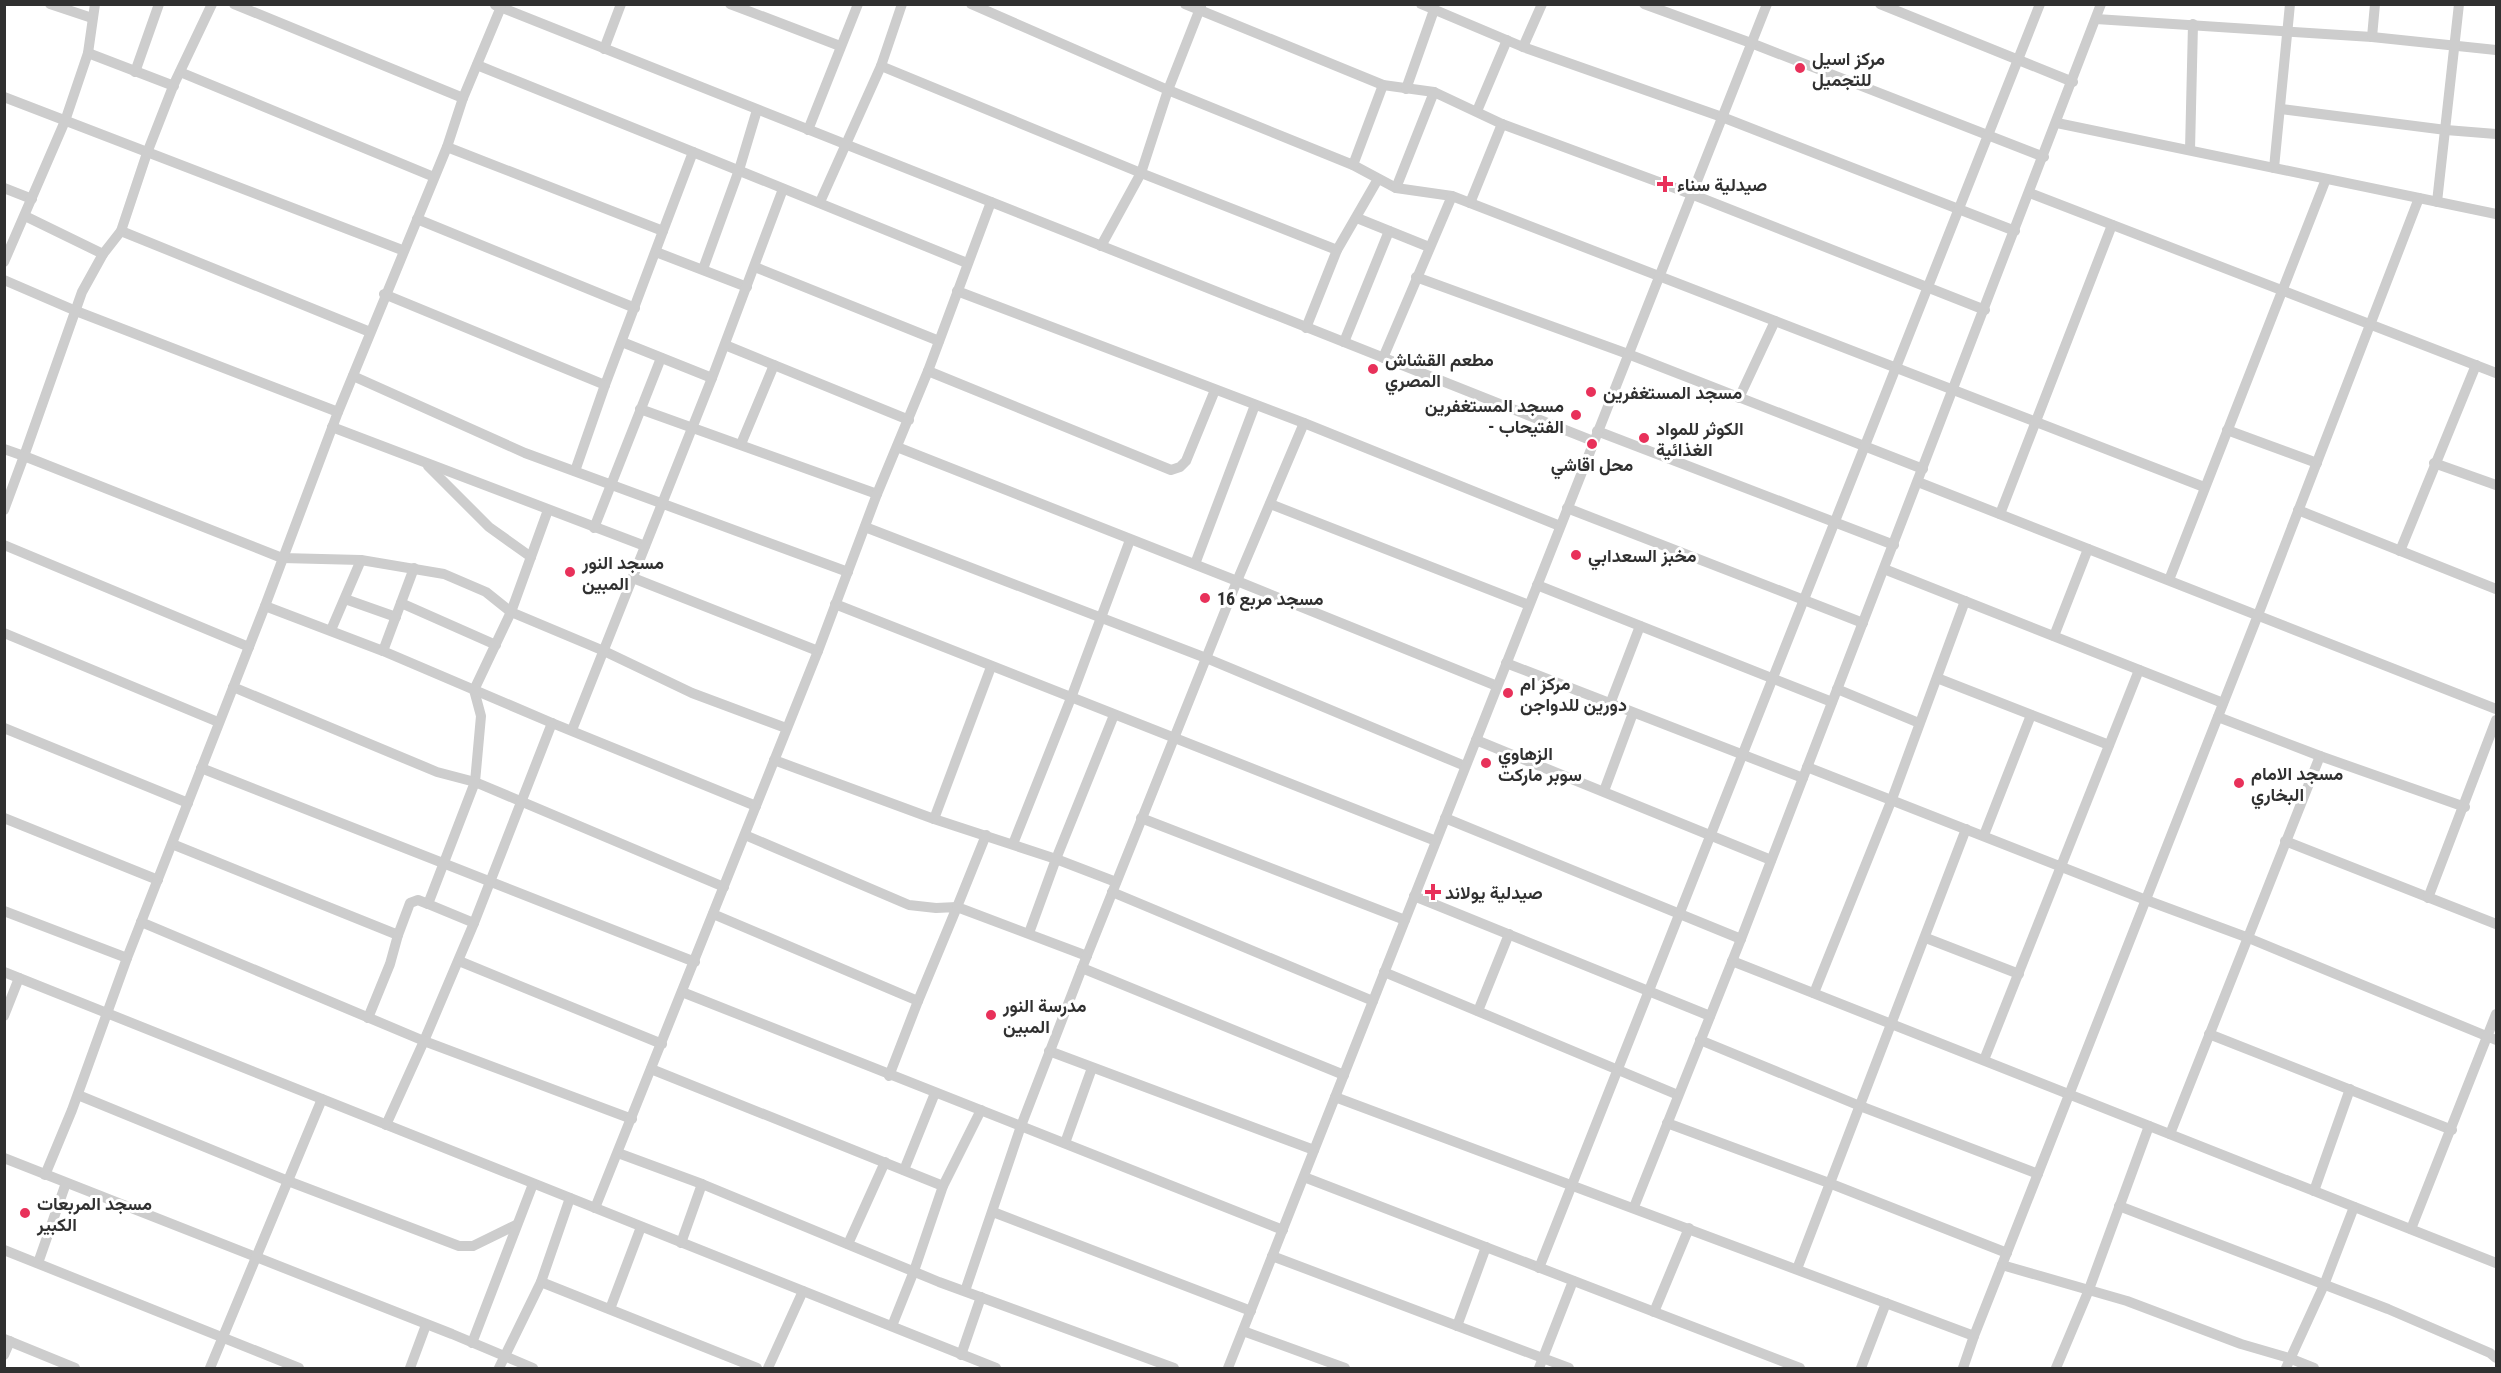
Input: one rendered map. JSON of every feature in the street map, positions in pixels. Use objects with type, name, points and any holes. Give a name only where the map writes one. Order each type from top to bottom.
[{"type":"street","points":[[50,4],[92,18]]},
{"type":"street","points":[[4,262],[65,121],[88,53],[95,4]]},
{"type":"street","points":[[135,72],[159,4]]},
{"type":"street","points":[[4,510],[88,280],[103,254],[121,231],[147,153],[180,72],[212,4]]},
{"type":"street","points":[[234,4],[463,99]]},
{"type":"street","points":[[604,49],[621,4]]},
{"type":"street","points":[[730,4],[840,46]]},
{"type":"street","points":[[808,130],[858,4]]},
{"type":"street","points":[[820,202],[881,66],[902,4]]},
{"type":"street","points":[[971,4],[1168,90],[1353,165],[1396,188],[1452,196],[2204,487]]},
{"type":"street","points":[[1185,4],[1200,8],[1383,85],[1434,92],[1502,124],[1692,194],[1985,310]]},
{"type":"street","points":[[1421,4],[1524,47],[1722,117],[2015,231]]},
{"type":"street","points":[[1524,47],[1542,4]]},
{"type":"street","points":[[1644,4],[1752,43],[2044,157]]},
{"type":"street","points":[[1228,1368],[1767,4]]},
{"type":"street","points":[[1880,4],[2073,82]]},
{"type":"street","points":[[1539,1268],[1836,524],[2040,4]]},
{"type":"street","points":[[1634,1208],[1985,310],[2101,4]]},
{"type":"street","points":[[2274,168],[2290,4]]},
{"type":"street","points":[[2372,37],[2375,4]]},
{"type":"street","points":[[2437,202],[2459,4]]},
{"type":"street","points":[[45,1175],[78,1095],[127,958],[384,294],[447,147],[497,6],[1383,358],[1894,544]]},
{"type":"street","points":[[1101,246],[1141,173],[1168,90],[1200,8]]},
{"type":"street","points":[[1406,89],[1434,10]]},
{"type":"street","points":[[2096,19],[2372,37],[2496,50]]},
{"type":"street","points":[[2190,150],[2193,24]]},
{"type":"street","points":[[1477,111],[1507,40]]},
{"type":"street","points":[[88,53],[174,86]]},
{"type":"street","points":[[477,65],[820,202],[967,264]]},
{"type":"street","points":[[881,66],[1141,173],[1337,250]]},
{"type":"street","points":[[180,72],[434,177]]},
{"type":"street","points":[[1353,165],[1383,85]]},
{"type":"street","points":[[1396,188],[1434,92]]},
{"type":"street","points":[[4,97],[402,250]]},
{"type":"street","points":[[2281,109],[2446,130],[2496,134]]},
{"type":"street","points":[[703,269],[739,170],[757,110]]},
{"type":"street","points":[[2057,123],[2496,214]]},
{"type":"street","points":[[1470,203],[1502,124]]},
{"type":"street","points":[[447,147],[663,231]]},
{"type":"street","points":[[575,471],[693,152]]},
{"type":"street","points":[[2169,580],[2326,178]]},
{"type":"street","points":[[1306,328],[1337,250],[1378,179]]},
{"type":"street","points":[[4,188],[32,199]]},
{"type":"street","points":[[572,730],[725,345],[783,189]]},
{"type":"street","points":[[2030,193],[2496,373]]},
{"type":"street","points":[[1383,358],[1452,196]]},
{"type":"street","points":[[1963,1368],[2419,198]]},
{"type":"street","points":[[595,1208],[818,651],[992,202]]},
{"type":"street","points":[[24,216],[103,254]]},
{"type":"street","points":[[1357,218],[1429,247]]},
{"type":"street","points":[[417,219],[635,308]]},
{"type":"street","points":[[2000,514],[2112,225]]},
{"type":"street","points":[[121,231],[370,332]]},
{"type":"street","points":[[1344,342],[1389,231]]},
{"type":"street","points":[[656,252],[747,287]]},
{"type":"street","points":[[755,267],[939,341]]},
{"type":"street","points":[[1416,277],[1628,354],[1923,469]]},
{"type":"street","points":[[4,280],[76,311],[338,412]]},
{"type":"street","points":[[957,291],[1305,423],[1560,526]]},
{"type":"street","points":[[384,294],[605,385]]},
{"type":"street","points":[[1739,398],[1775,321]]},
{"type":"street","points":[[622,342],[712,378]]},
{"type":"street","points":[[725,345],[909,420]]},
{"type":"street","points":[[594,528],[661,358]]},
{"type":"street","points":[[741,444],[774,365]]},
{"type":"street","points":[[2400,551],[2434,463],[2476,365]]},
{"type":"street","points":[[928,371],[1171,470],[1180,467],[1186,461],[1215,390]]},
{"type":"street","points":[[353,376],[525,453],[848,572]]},
{"type":"street","points":[[1194,564],[1255,405]]},
{"type":"street","points":[[640,409],[877,494]]},
{"type":"street","points":[[964,1291],[1049,1051],[1237,581],[1305,423]]},
{"type":"street","points":[[332,427],[645,546]]},
{"type":"street","points":[[2228,430],[2317,463]]},
{"type":"street","points":[[897,447],[1497,686]]},
{"type":"street","points":[[4,449],[282,558],[361,560],[414,567],[444,574],[486,592],[511,612],[604,651],[692,693],[786,728]]},
{"type":"street","points":[[426,463],[489,527],[531,557]]},
{"type":"street","points":[[2434,463],[2496,485]]},
{"type":"street","points":[[1918,482],[2496,709]]},
{"type":"street","points":[[1270,504],[1529,605]]},
{"type":"street","points":[[1567,508],[1863,623]]},
{"type":"street","points":[[428,904],[475,782],[481,716],[474,690],[511,612],[548,510]]},
{"type":"street","points":[[2298,510],[2496,590]]},
{"type":"street","points":[[865,527],[1206,658],[1466,766]]},
{"type":"street","points":[[1013,844],[1130,540]]},
{"type":"street","points":[[4,545],[249,647]]},
{"type":"street","points":[[2054,636],[2088,549]]},
{"type":"street","points":[[331,630],[361,560]]},
{"type":"street","points":[[383,651],[414,567]]},
{"type":"street","points":[[1884,569],[2223,703]]},
{"type":"street","points":[[633,578],[818,651]]},
{"type":"street","points":[[1537,585],[1832,702]]},
{"type":"street","points":[[345,599],[396,617]]},
{"type":"street","points":[[1814,993],[1892,800],[1965,601]]},
{"type":"street","points":[[401,603],[496,645]]},
{"type":"street","points":[[835,604],[1436,841]]},
{"type":"street","points":[[265,606],[383,651],[756,806]]},
{"type":"street","points":[[1610,704],[1640,626]]},
{"type":"street","points":[[4,633],[218,722]]},
{"type":"street","points":[[1506,663],[1803,778]]},
{"type":"street","points":[[934,819],[991,666]]},
{"type":"street","points":[[1984,1060],[2139,670]]},
{"type":"street","points":[[1936,678],[2109,745]]},
{"type":"street","points":[[233,687],[437,772],[475,782],[724,887]]},
{"type":"street","points":[[1837,689],[1920,723]]},
{"type":"street","points":[[1604,791],[1634,713]]},
{"type":"street","points":[[1029,933],[1114,714]]},
{"type":"street","points":[[1984,835],[2031,715]]},
{"type":"street","points":[[2218,717],[2465,807]]},
{"type":"street","points":[[2428,898],[2465,807],[2496,720]]},
{"type":"street","points":[[386,1125],[459,961],[552,723]]},
{"type":"street","points":[[4,728],[188,803]]},
{"type":"street","points":[[1476,740],[1771,860]]},
{"type":"street","points":[[2170,1134],[2320,756]]},
{"type":"street","points":[[774,760],[934,819],[1056,859],[1114,887],[1373,1000]]},
{"type":"street","points":[[1807,767],[2146,900],[2247,937],[2492,1038]]},
{"type":"street","points":[[201,768],[695,962]]},
{"type":"street","points":[[4,818],[158,880]]},
{"type":"street","points":[[1141,818],[1405,920]]},
{"type":"street","points":[[1445,818],[1741,939]]},
{"type":"street","points":[[1797,1269],[1966,829]]},
{"type":"street","points":[[745,835],[909,905],[936,908],[957,907],[1087,956]]},
{"type":"street","points":[[889,1076],[986,835]]},
{"type":"street","points":[[2285,841],[2496,924]]},
{"type":"street","points":[[172,844],[398,935]]},
{"type":"street","points":[[1414,896],[1710,1016]]},
{"type":"street","points":[[368,1018],[390,964],[410,903],[418,900],[474,923]]},
{"type":"street","points":[[4,910],[127,958]]},
{"type":"street","points":[[713,914],[918,1002]]},
{"type":"street","points":[[141,922],[424,1041],[632,1119]]},
{"type":"street","points":[[1478,1011],[1509,934]]},
{"type":"street","points":[[1926,938],[2019,974]]},
{"type":"street","points":[[459,961],[662,1044]]},
{"type":"street","points":[[1732,961],[2496,1263]]},
{"type":"street","points":[[1082,968],[1344,1075]]},
{"type":"street","points":[[4,972],[996,1368]]},
{"type":"street","points":[[1384,972],[1678,1095]]},
{"type":"street","points":[[4,1016],[19,978]]},
{"type":"street","points":[[682,992],[889,1076],[1021,1125],[1283,1230]]},
{"type":"street","points":[[2411,1229],[2492,1038],[2496,1014]]},
{"type":"street","points":[[2209,1034],[2452,1130]]},
{"type":"street","points":[[1700,1040],[1860,1106],[2038,1174]]},
{"type":"street","points":[[1049,1051],[1314,1150]]},
{"type":"street","points":[[1065,1143],[1092,1068]]},
{"type":"street","points":[[651,1069],[943,1186]]},
{"type":"street","points":[[2313,1191],[2350,1089]]},
{"type":"street","points":[[904,1170],[935,1094]]},
{"type":"street","points":[[78,1095],[288,1181],[459,1246],[473,1246],[516,1225]]},
{"type":"street","points":[[1335,1097],[1974,1336]]},
{"type":"street","points":[[210,1368],[322,1099]]},
{"type":"street","points":[[892,1326],[914,1271],[943,1186],[981,1110]]},
{"type":"street","points":[[1667,1124],[1829,1183],[2007,1252]]},
{"type":"street","points":[[2060,1367],[2149,1126]]},
{"type":"street","points":[[618,1153],[702,1184],[964,1291],[1174,1368]]},
{"type":"street","points":[[4,1158],[532,1368]]},
{"type":"street","points":[[848,1244],[885,1162]]},
{"type":"street","points":[[1304,1177],[1654,1312],[1774,1364],[1800,1368]]},
{"type":"street","points":[[38,1263],[66,1183]]},
{"type":"street","points":[[472,1343],[533,1184]]},
{"type":"street","points":[[681,1243],[702,1184]]},
{"type":"street","points":[[499,1368],[541,1282],[570,1198]]},
{"type":"street","points":[[2119,1206],[2324,1285],[2490,1353],[2496,1359]]},
{"type":"street","points":[[2288,1363],[2324,1285],[2354,1207]]},
{"type":"street","points":[[993,1212],[1251,1311]]},
{"type":"street","points":[[610,1309],[641,1227]]},
{"type":"street","points":[[1654,1312],[1689,1228]]},
{"type":"street","points":[[1457,1326],[1486,1247]]},
{"type":"street","points":[[4,1250],[299,1368]]},
{"type":"street","points":[[1272,1256],[1457,1326],[1541,1364],[1569,1368]]},
{"type":"street","points":[[2002,1265],[2088,1292],[2127,1301],[2288,1363],[2314,1368]]},
{"type":"street","points":[[1541,1364],[1574,1281]]},
{"type":"street","points":[[541,1282],[757,1368]]},
{"type":"street","points":[[768,1368],[803,1290]]},
{"type":"street","points":[[961,1355],[981,1297]]},
{"type":"street","points":[[1861,1368],[1886,1303]]},
{"type":"street","points":[[410,1368],[426,1325]]},
{"type":"street","points":[[1243,1330],[1345,1368]]},
{"type":"street","points":[[4,1355],[7,1340],[75,1368]]},
{"type":"place","name":"مركز اسيل للتجميل","points":[[1800,68]]},
{"type":"place","name":"صيدلية سناء","points":[[1665,184]]},
{"type":"place","name":"مطعم القشاش المصري","points":[[1373,369]]},
{"type":"place","name":"مسجد المستغفرين","points":[[1591,392]]},
{"type":"place","name":"مسجد المستغفرين - الفتيحاب","points":[[1576,415]]},
{"type":"place","name":"الكوثر للمواد الغذائية","points":[[1644,438]]},
{"type":"place","name":"محل اقاشي","points":[[1592,444]]},
{"type":"place","name":"مخبز السعدابي","points":[[1576,555]]},
{"type":"place","name":"مسجد النور المبين","points":[[570,572]]},
{"type":"place","name":"مسجد مربع 16","points":[[1205,598]]},
{"type":"place","name":"مركز ام دورين للدواجن","points":[[1508,693]]},
{"type":"place","name":"الزهاوي سوبر ماركت","points":[[1486,763]]},
{"type":"place","name":"مسجد الامام البخاري","points":[[2239,783]]},
{"type":"place","name":"صيدلية يولاند","points":[[1433,892]]},
{"type":"place","name":"مدرسة النور المبين","points":[[991,1015]]},
{"type":"place","name":"مسجد المربعات الكبير","points":[[25,1213]]}]
